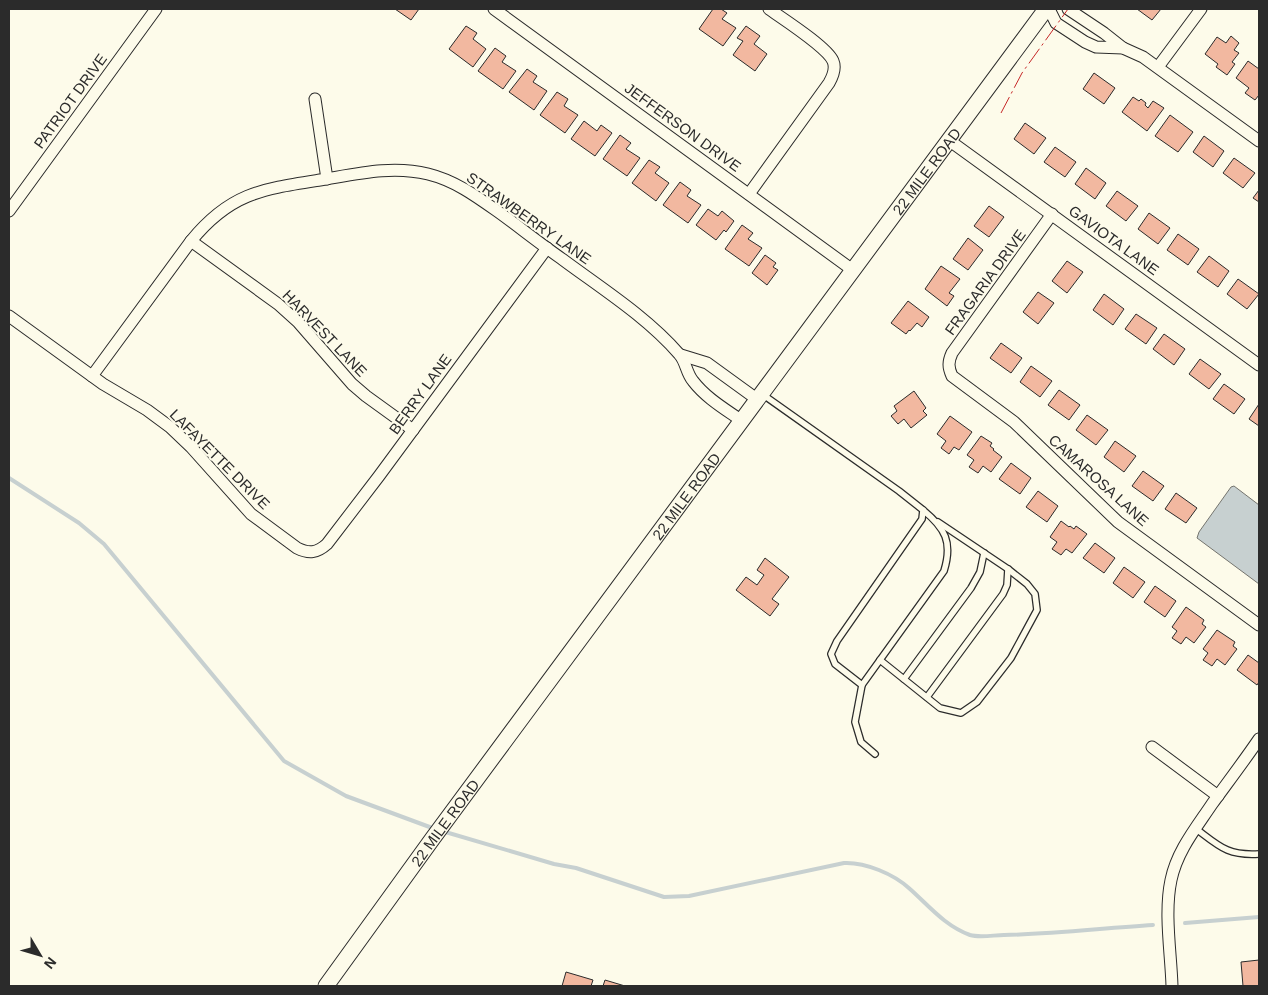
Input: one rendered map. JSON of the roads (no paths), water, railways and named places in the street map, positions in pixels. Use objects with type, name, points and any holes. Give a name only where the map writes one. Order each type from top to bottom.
[{"type":"street","name":"PATRIOT DRIVE","points":[[9,211],[156,9]]},
{"type":"street","name":"JEFFERSON DRIVE","points":[[494,9],[854,270]]},
{"type":"street","points":[[749,194],[830,83],[834,72],[833,60],[824,49],[769,9]]},
{"type":"street","points":[[1048,9],[1056,23],[1085,42],[1096,46],[1122,48]]},
{"type":"street","name":"22 MILE ROAD","points":[[326,986],[433,838],[1048,9]]},
{"type":"street","points":[[1068,9],[1104,33],[1122,48],[1143,57],[1158,67],[1259,141]]},
{"type":"street","points":[[1158,67],[1200,9]]},
{"type":"street","points":[[315,99],[327,179]]},
{"type":"street","name":"GAVIOTA LANE","points":[[950,141],[1259,364]]},
{"type":"street","name":"STRAWBERRY LANE","points":[[92,376],[191,241],[207,222],[220,211],[245,196],[280,186],[391,170],[415,171],[439,177],[471,193],[642,319],[681,355],[691,379],[700,390],[742,421]]},
{"type":"street","name":"FRAGARIA DRIVE","points":[[948,369],[948,362],[952,354],[1052,214]]},
{"type":"street","name":"HARVEST LANE","points":[[191,241],[278,304],[298,322],[352,384],[413,430]]},
{"type":"street","name":"BERRY LANE","points":[[313,553],[322,549],[327,544],[547,248]]},
{"type":"street","name":"LAFAYETTE DRIVE","points":[[9,316],[92,376],[164,422],[191,447],[252,514],[297,548],[313,553]]},
{"type":"street","name":"STRAWBERRY LANE","points":[[681,355],[707,363],[760,397]]},
{"type":"street","name":"CAMAROSA LANE","points":[[948,369],[958,381],[1014,422],[1118,522],[1259,625]]},
{"type":"street","points":[[1172,986],[1168,911],[1171,881],[1179,855],[1195,828],[1259,739]]},
{"type":"street","points":[[1152,747],[1218,796]]},
{"type":"lane","points":[[760,397],[899,491],[938,522],[1008,569],[1027,584],[1035,594],[1037,610],[1011,658],[977,702],[961,713],[940,708],[880,660]]},
{"type":"lane","points":[[862,685],[835,664],[831,654],[837,641],[922,519],[923,510]]},
{"type":"lane","points":[[875,754],[861,742],[855,722],[862,685],[944,571],[948,559],[948,544],[938,522]]},
{"type":"lane","points":[[904,679],[971,588],[980,572],[984,553]]},
{"type":"lane","points":[[927,698],[1003,594],[1008,569]]},
{"type":"lane","points":[[1195,828],[1226,851],[1243,855],[1259,854]]},
{"type":"waterway","points":[[9,478],[79,523],[104,544],[284,761],[346,796],[435,829]]},
{"type":"waterway","points":[[442,831],[554,864],[576,868],[664,897],[689,896],[844,863],[852,863],[879,870],[896,878],[945,921],[961,931],[974,936],[1153,925]]},
{"type":"waterway","points":[[1185,923],[1259,917]]}]
